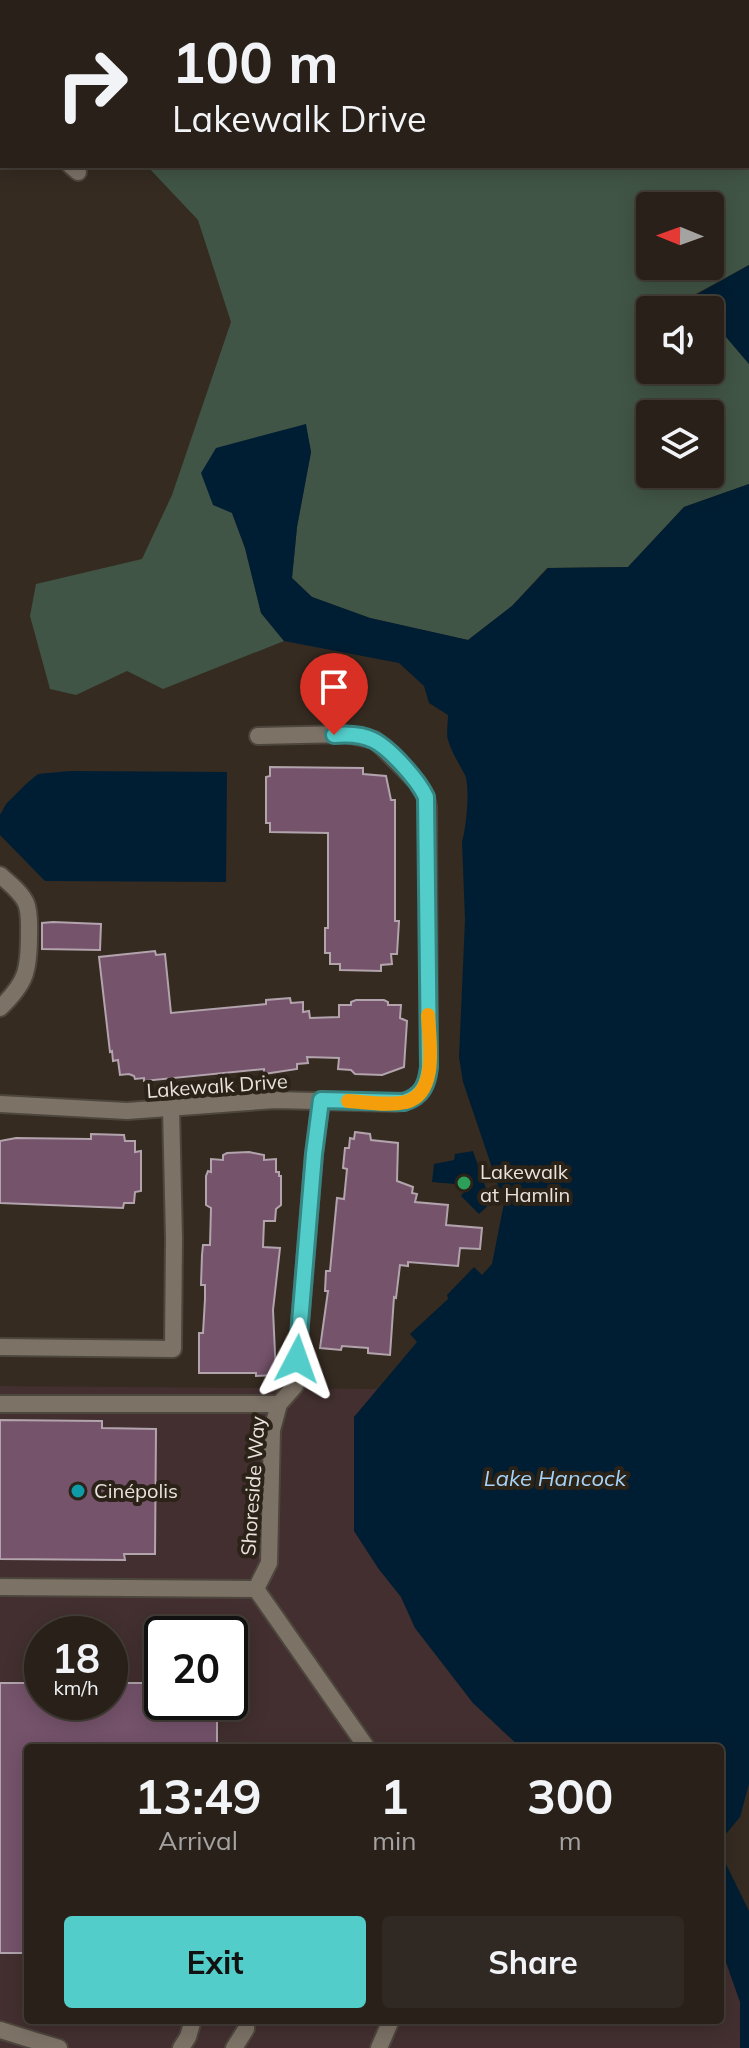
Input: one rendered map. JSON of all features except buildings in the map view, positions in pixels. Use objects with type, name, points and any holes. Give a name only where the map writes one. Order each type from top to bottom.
[{"type":"street","name":"Lakewalk Drive","points":[[0,1104],[118,1111],[252,1101],[404,1102],[413,1099],[425,1088],[429,1067],[426,797],[417,782],[375,740],[345,734],[258,736]]},
{"type":"street","points":[[0,875],[26,903],[29,958],[27,972],[18,991],[0,1008]]},
{"type":"street","name":"Shoreside Way","points":[[256,1589],[269,1563],[272,1430],[279,1404],[295,1386],[321,1100]]},
{"type":"street","points":[[0,1347],[173,1349],[171,1108]]},
{"type":"street","points":[[0,1404],[279,1404]]},
{"type":"street","points":[[0,1587],[256,1589],[364,1744]]},
{"type":"street","points":[[181,2048],[193,2024]]},
{"type":"street","points":[[234,2048],[246,2024]]},
{"type":"street","points":[[379,2048],[389,2024]]},
{"type":"street","points":[[0,2030],[59,2048]]},
{"type":"shaded area","points":[[0,1386],[378,1389],[354,1417],[355,1466],[378,1568],[401,1597],[415,1628],[473,1703],[517,1744],[24,1744],[24,2024],[724,2024],[724,1956],[740,2002],[740,2048],[0,2048]]},
{"type":"green space","points":[[149,168],[749,168],[749,265],[724,279],[724,192],[636,192],[636,280],[721,280],[692,296],[636,296],[636,384],[724,384],[724,335],[749,364],[749,484],[684,507],[628,567],[547,568],[512,606],[468,640],[370,618],[312,597],[292,578],[297,527],[311,452],[305,424],[232,513],[245,548],[261,613],[284,641],[163,689],[127,671],[76,695],[50,689],[30,616],[36,584],[142,559],[172,495],[231,322],[198,220]]},
{"type":"water","points":[[749,265],[749,364],[724,335],[724,296],[694,296]]},
{"type":"water","name":"Lake Hancock","points":[[306,424],[311,452],[297,527],[292,578],[312,597],[370,618],[468,640],[512,606],[548,568],[628,567],[684,507],[749,484],[749,1784],[740,1817],[724,1836],[724,1744],[517,1744],[473,1703],[415,1628],[401,1597],[354,1531],[354,1417],[417,1342],[410,1334],[448,1299],[447,1295],[474,1267],[482,1275],[492,1264],[504,1203],[463,1082],[459,1057],[465,920],[462,842],[466,818],[466,779],[448,740],[448,715],[429,703],[424,686],[399,663],[284,641],[261,613],[245,548],[232,513],[213,505],[201,473],[216,448]]},
{"type":"water","points":[[70,771],[227,772],[226,882],[45,881],[0,835],[0,815],[6,804],[38,774]]},
{"type":"water","name":"Lakewalk at Hamlin","points":[[473,1151],[491,1203],[479,1214],[461,1196],[464,1192],[455,1184],[432,1182],[434,1164],[454,1160],[455,1154]]},
{"type":"water","points":[[724,1860],[749,1911],[749,2048],[740,2048],[740,2002],[724,1956]]},
{"type":"slow traffic","points":[[348,1101],[395,1103],[419,1095],[428,1079],[428,1015]]},
{"type":"place","name":"Lakewalk at Hamlin","points":[[464,1183]]},
{"type":"place","name":"Cinépolis","points":[[78,1491]]},
{"type":"route","points":[[297,1359],[321,1100],[404,1102],[413,1099],[425,1088],[429,1067],[426,797],[417,782],[375,740],[357,735],[334,735]]}]
